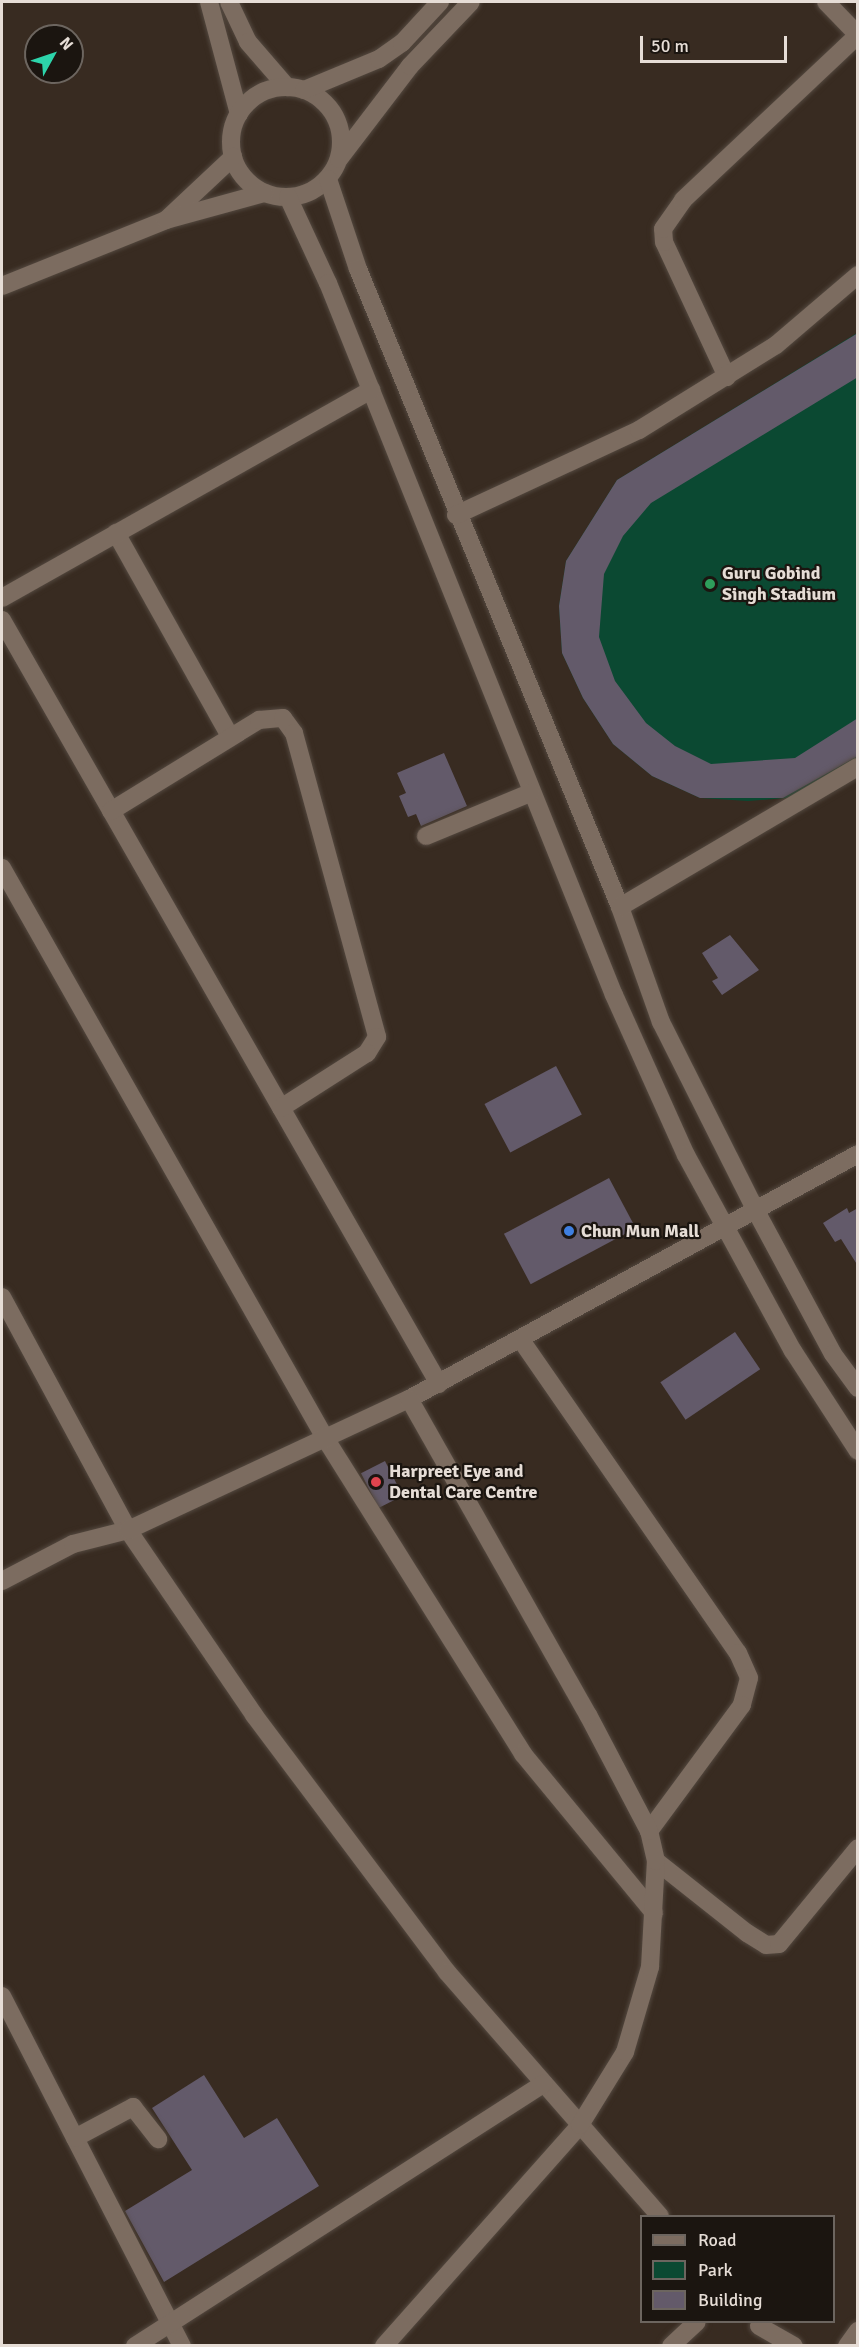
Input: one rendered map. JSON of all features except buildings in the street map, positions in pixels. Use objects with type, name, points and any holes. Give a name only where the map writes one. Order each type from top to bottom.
[{"type":"street","points":[[209,2],[239,114]]},
{"type":"street","points":[[229,2],[248,42],[296,89],[333,113],[341,137],[339,159]]},
{"type":"street","points":[[264,193],[242,175],[233,157],[232,135],[239,114],[256,96],[296,89],[378,59],[402,43],[440,2]]},
{"type":"street","points":[[2,286],[166,220],[264,193],[288,197],[309,193],[328,179],[339,159],[410,66],[471,2]]},
{"type":"street","points":[[727,377],[664,242],[663,229],[683,200],[858,35],[826,2]]},
{"type":"street","points":[[166,220],[233,157]]},
{"type":"street","points":[[328,179],[426,440],[620,907],[661,1022],[756,1211],[833,1354],[858,1388]]},
{"type":"street","points":[[288,197],[371,390],[530,793],[614,995],[686,1155],[793,1351],[858,1451]]},
{"type":"street","points":[[456,515],[639,430],[776,345],[858,275]]},
{"type":"street","points":[[2,597],[371,390]]},
{"type":"street","points":[[397,455],[426,440]]},
{"type":"street","points":[[116,533],[230,734]]},
{"type":"street","points":[[2,620],[439,1384]]},
{"type":"street","points":[[111,811],[230,734],[272,715],[283,718],[294,733],[377,1037],[367,1053],[281,1108]]},
{"type":"street","points":[[620,907],[858,767]]},
{"type":"street","points":[[426,836],[530,793]]},
{"type":"street","points":[[2,868],[325,1438],[523,1754],[654,1913]]},
{"type":"street","points":[[2,1581],[73,1544],[128,1530],[409,1399],[858,1154]]},
{"type":"street","points":[[2,1298],[128,1530],[254,1715],[447,1972],[658,2215]]},
{"type":"street","points":[[520,1340],[738,1653],[749,1678],[742,1705],[649,1832]]},
{"type":"street","points":[[384,2346],[580,2125],[625,2052],[639,2017],[650,1967],[656,1862],[649,1832],[409,1399]]},
{"type":"street","points":[[656,1862],[747,1933],[766,1945],[779,1944],[858,1848]]},
{"type":"street","points":[[2,1996],[182,2346]]},
{"type":"street","points":[[135,2346],[544,2083]]},
{"type":"street","points":[[75,2138],[133,2107],[158,2139]]},
{"type":"street","points":[[671,2346],[696,2323]]},
{"type":"street","points":[[757,2324],[771,2346]]},
{"type":"street","points":[[757,2324],[794,2346]]},
{"type":"street","points":[[847,2346],[858,2331]]},
{"type":"green space","name":"Guru Gobind Singh Stadium","points":[[857,333],[857,760],[799,797],[748,801],[700,798],[652,776],[613,744],[583,698],[562,653],[559,606],[566,561],[617,480]]},
{"type":"place","name":"Guru Gobind Singh Stadium","points":[[710,584]]},
{"type":"place","name":"Chun Mun Mall","points":[[569,1231]]},
{"type":"place","name":"Harpreet Eye and Dental Care Centre","points":[[376,1482]]}]
